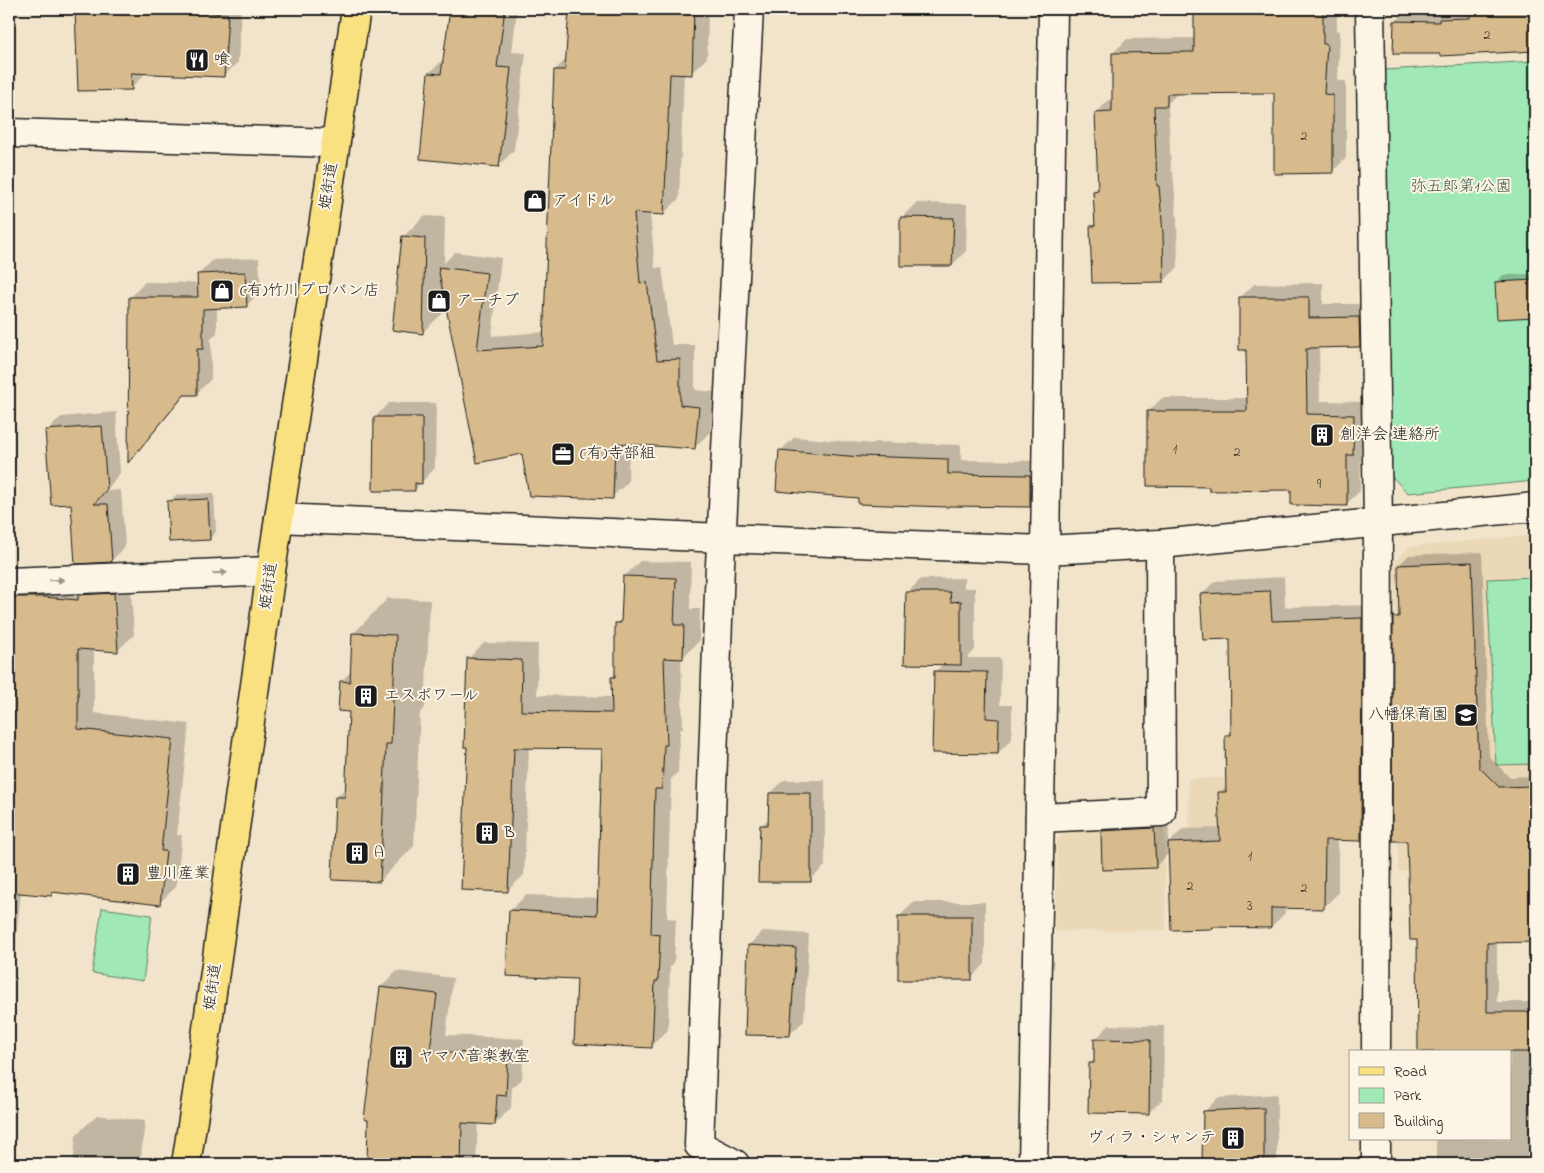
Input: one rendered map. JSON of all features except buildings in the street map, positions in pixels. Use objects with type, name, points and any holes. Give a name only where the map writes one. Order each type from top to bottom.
[{"type":"main road","name":"姫街道","points":[[186,1164],[206,1036],[271,571],[356,9]]},
{"type":"street","points":[[735,1164],[698,1145],[722,538],[749,9]]},
{"type":"street","points":[[1033,1164],[1053,9]]},
{"type":"street","points":[[1370,9],[1378,523],[1376,1050]]},
{"type":"street","points":[[9,134],[336,143]]},
{"type":"street","points":[[279,518],[1045,550],[1160,544],[1535,507]]},
{"type":"street","points":[[1040,818],[1161,812],[1160,544]]},
{"type":"street","points":[[9,582],[271,571]]},
{"type":"street","points":[[1376,1140],[1376,1164]]},
{"type":"shaded area","name":"八幡保育園","points":[[1535,535],[1535,867],[1398,871],[1395,563],[1409,547]]},
{"type":"shaded area","points":[[1288,776],[1290,826],[1190,829],[1188,779]]},
{"type":"shaded area","points":[[1164,827],[1166,930],[1055,931],[1057,840],[1067,831]]},
{"type":"green space","name":"弥五郎第1公園","points":[[1535,61],[1535,481],[1408,493],[1391,476],[1385,70]]},
{"type":"green space","points":[[1535,577],[1535,764],[1496,765],[1487,579]]},
{"type":"green space","points":[[102,908],[152,915],[143,981],[92,973]]},
{"type":"place","name":"喰","points":[[197,60]]},
{"type":"place","name":"アイドル","points":[[535,201]]},
{"type":"place","name":"(有)竹川プロパン店","points":[[222,291]]},
{"type":"place","name":"アーチブ","points":[[439,301]]},
{"type":"place","name":"創洋会 連絡所","points":[[1322,435]]},
{"type":"place","name":"(有)寺部組","points":[[563,454]]},
{"type":"place","name":"エスポワール","points":[[366,696]]},
{"type":"place","name":"八幡保育園","points":[[1466,715]]},
{"type":"place","name":"B","points":[[487,833]]},
{"type":"place","name":"A","points":[[357,853]]},
{"type":"place","name":"豊川産業","points":[[128,874]]},
{"type":"place","name":"ヤマハ音楽教室","points":[[401,1057]]},
{"type":"place","name":"ヴィラ・シャンテ","points":[[1233,1138]]}]
